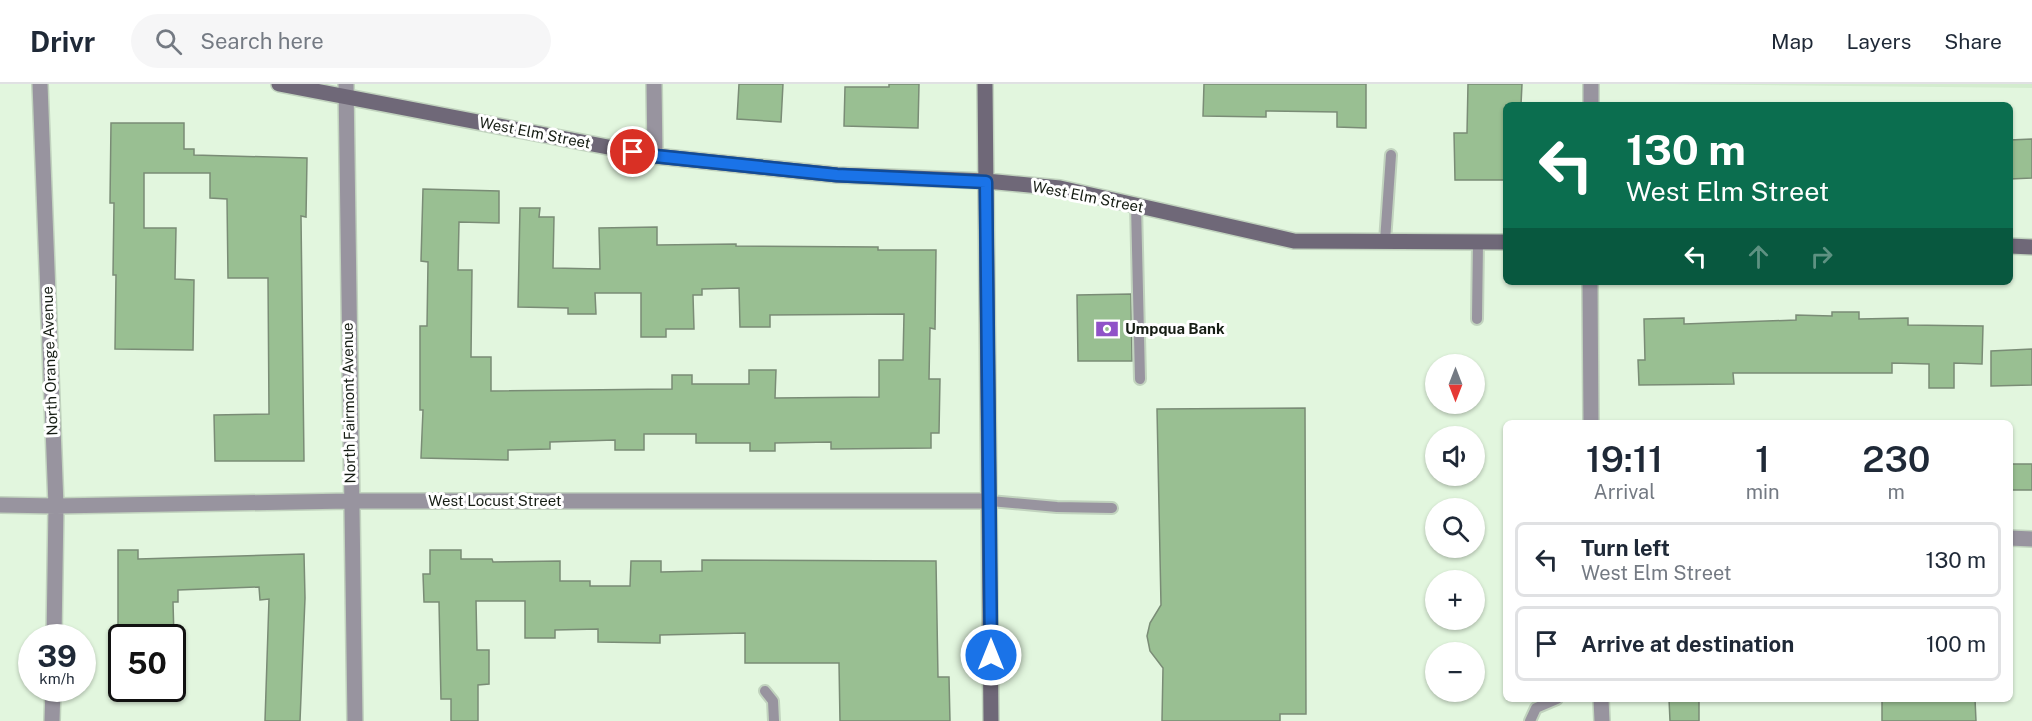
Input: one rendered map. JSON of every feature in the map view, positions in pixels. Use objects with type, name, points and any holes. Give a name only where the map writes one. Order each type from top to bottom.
[{"type":"street","name":"North Orange Avenue","points":[[40,84],[56,506],[54,624]]},
{"type":"street","name":"West Elm Street","points":[[279,84],[346,91],[655,156],[837,175],[1060,188],[1294,241],[1503,242]]},
{"type":"street","points":[[654,84],[655,156]]},
{"type":"street","points":[[985,84],[991,721]]},
{"type":"street","points":[[1591,102],[1592,84]]},
{"type":"street","name":"North Fairmont Avenue","points":[[346,91],[355,721]]},
{"type":"street","points":[[2013,246],[2032,247]]},
{"type":"street","points":[[1590,285],[1591,420]]},
{"type":"street","name":"West Locust Street","points":[[0,505],[351,501],[990,501]]},
{"type":"street","points":[[2013,538],[2032,539]]},
{"type":"street","points":[[52,721],[53,702]]},
{"type":"street","points":[[1601,702],[1602,721]]},
{"type":"lane","points":[[1385,241],[1391,155]]},
{"type":"lane","points":[[1136,205],[1140,379]]},
{"type":"lane","points":[[1477,319],[1478,242]]},
{"type":"lane","points":[[990,501],[1057,507],[1112,508]]},
{"type":"lane","points":[[765,691],[773,701],[774,721]]},
{"type":"lane","points":[[1530,721],[1536,708],[1550,702]]},
{"type":"shaded area","points":[[1671,84],[2032,84],[2032,88]]},
{"type":"building","points":[[739,84],[783,84],[781,122],[737,119]]},
{"type":"building","points":[[889,84],[919,84],[918,128],[844,126],[845,87],[889,87]]},
{"type":"building","points":[[1204,84],[1366,84],[1366,128],[1337,127],[1337,112],[1266,111],[1266,117],[1203,116]]},
{"type":"building","points":[[1468,84],[1522,84],[1521,102],[1503,102],[1503,180],[1455,180],[1454,133],[1467,133]]},
{"type":"building","points":[[111,123],[184,123],[184,149],[194,149],[194,155],[307,158],[306,217],[301,216],[304,461],[215,461],[214,415],[269,414],[268,278],[228,278],[227,199],[210,198],[210,173],[144,173],[144,228],[176,228],[175,279],[194,280],[193,350],[115,349],[114,203],[110,203]]},
{"type":"building","points":[[2032,139],[2032,178],[2013,179],[2013,140]]},
{"type":"building","points":[[423,189],[499,191],[499,223],[459,222],[458,270],[472,270],[471,357],[491,357],[491,391],[672,389],[672,375],[692,375],[692,384],[749,384],[749,370],[776,370],[775,398],[879,397],[879,360],[903,360],[904,314],[770,315],[770,327],[740,327],[739,288],[702,289],[702,295],[693,295],[694,329],[666,329],[666,337],[641,337],[641,293],[595,293],[596,314],[568,314],[568,308],[518,307],[520,208],[540,208],[539,217],[554,217],[553,268],[600,269],[599,228],[657,227],[657,245],[736,244],[736,246],[878,247],[878,250],[936,250],[935,329],[930,328],[929,379],[940,379],[939,433],[931,433],[931,448],[831,449],[831,442],[775,443],[775,451],[750,451],[750,443],[696,443],[696,434],[644,434],[644,450],[615,450],[615,440],[550,442],[550,449],[508,450],[508,460],[421,458],[423,410],[420,410],[420,326],[427,326],[428,262],[421,261]]},
{"type":"building","points":[[1131,294],[1132,361],[1078,361],[1077,295]]},
{"type":"building","points":[[1832,312],[1859,312],[1859,319],[1908,318],[1908,325],[1983,326],[1982,364],[1954,363],[1954,388],[1929,388],[1929,364],[1892,363],[1892,373],[1733,373],[1734,384],[1639,385],[1638,360],[1645,360],[1644,319],[1684,318],[1684,324],[1796,320],[1796,315],[1832,316]]},
{"type":"building","points":[[2032,349],[2032,385],[1991,386],[1991,351]]},
{"type":"building","points":[[1305,408],[1306,714],[1280,714],[1280,721],[1162,721],[1163,668],[1150,651],[1147,636],[1150,623],[1161,605],[1157,409]]},
{"type":"building","points":[[2013,464],[2032,464],[2032,490],[2013,490]]},
{"type":"building","points":[[118,550],[138,550],[138,559],[304,554],[305,598],[300,721],[265,721],[269,599],[260,600],[259,587],[178,590],[178,602],[173,602],[174,624],[118,624]]},
{"type":"building","points":[[430,550],[461,550],[461,559],[492,559],[493,562],[560,561],[560,581],[590,581],[590,586],[630,586],[631,561],[661,561],[661,572],[702,571],[702,560],[936,561],[938,677],[949,677],[950,721],[840,721],[839,663],[745,663],[745,633],[660,635],[660,643],[598,642],[598,629],[555,630],[555,638],[525,638],[525,601],[476,601],[477,650],[489,650],[489,684],[478,685],[478,721],[451,721],[451,699],[441,699],[439,602],[424,602],[423,574],[430,574]]},
{"type":"building","points":[[1669,702],[1699,702],[1699,721],[1670,721]]},
{"type":"building","points":[[1882,702],[1975,702],[1976,721],[1882,721]]},
{"type":"place","name":"Umpqua Bank","points":[[1107,329]]},
{"type":"route","points":[[633,152],[837,175],[986,182],[991,655]]}]
